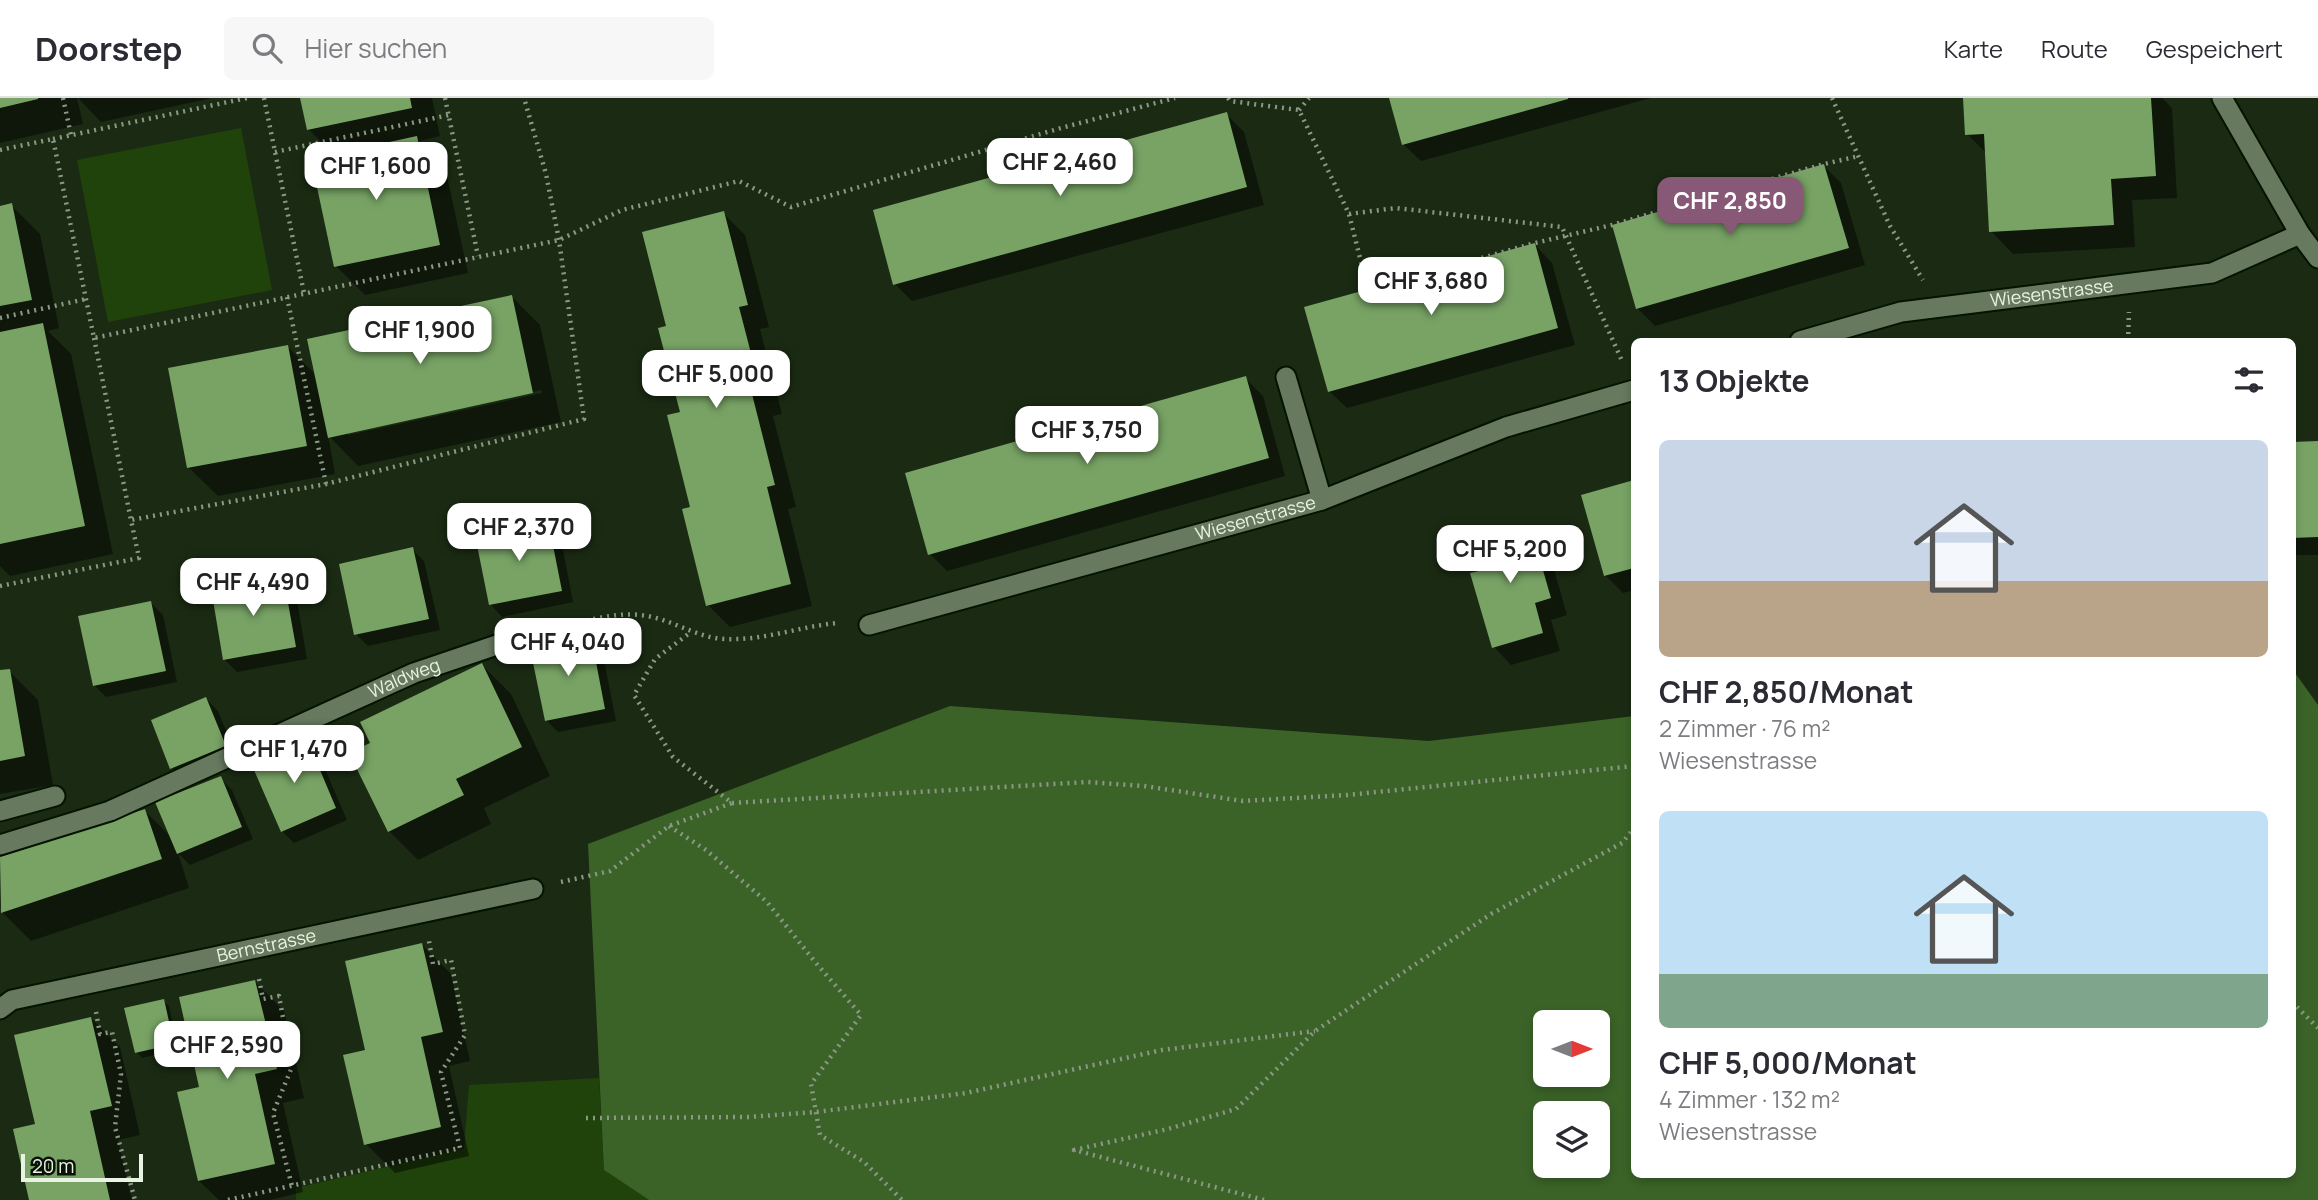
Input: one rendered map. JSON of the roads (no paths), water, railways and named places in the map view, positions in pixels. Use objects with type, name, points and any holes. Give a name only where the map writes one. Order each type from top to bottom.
[{"type":"street","points":[[2222,98],[2300,234],[2318,258]]},
{"type":"street","name":"Wiesenstrasse","points":[[1810,338],[1901,312],[2213,273],[2300,234]]},
{"type":"street","points":[[1286,377],[1322,500]]},
{"type":"street","name":"Wiesenstrasse","points":[[869,625],[1322,500],[1506,428],[1631,391]]},
{"type":"street","name":"Waldweg","points":[[0,845],[110,811],[414,673],[538,631]]},
{"type":"street","points":[[0,811],[55,796]]},
{"type":"street","name":"Bernstrasse","points":[[0,1009],[12,1000],[533,889]]}]
